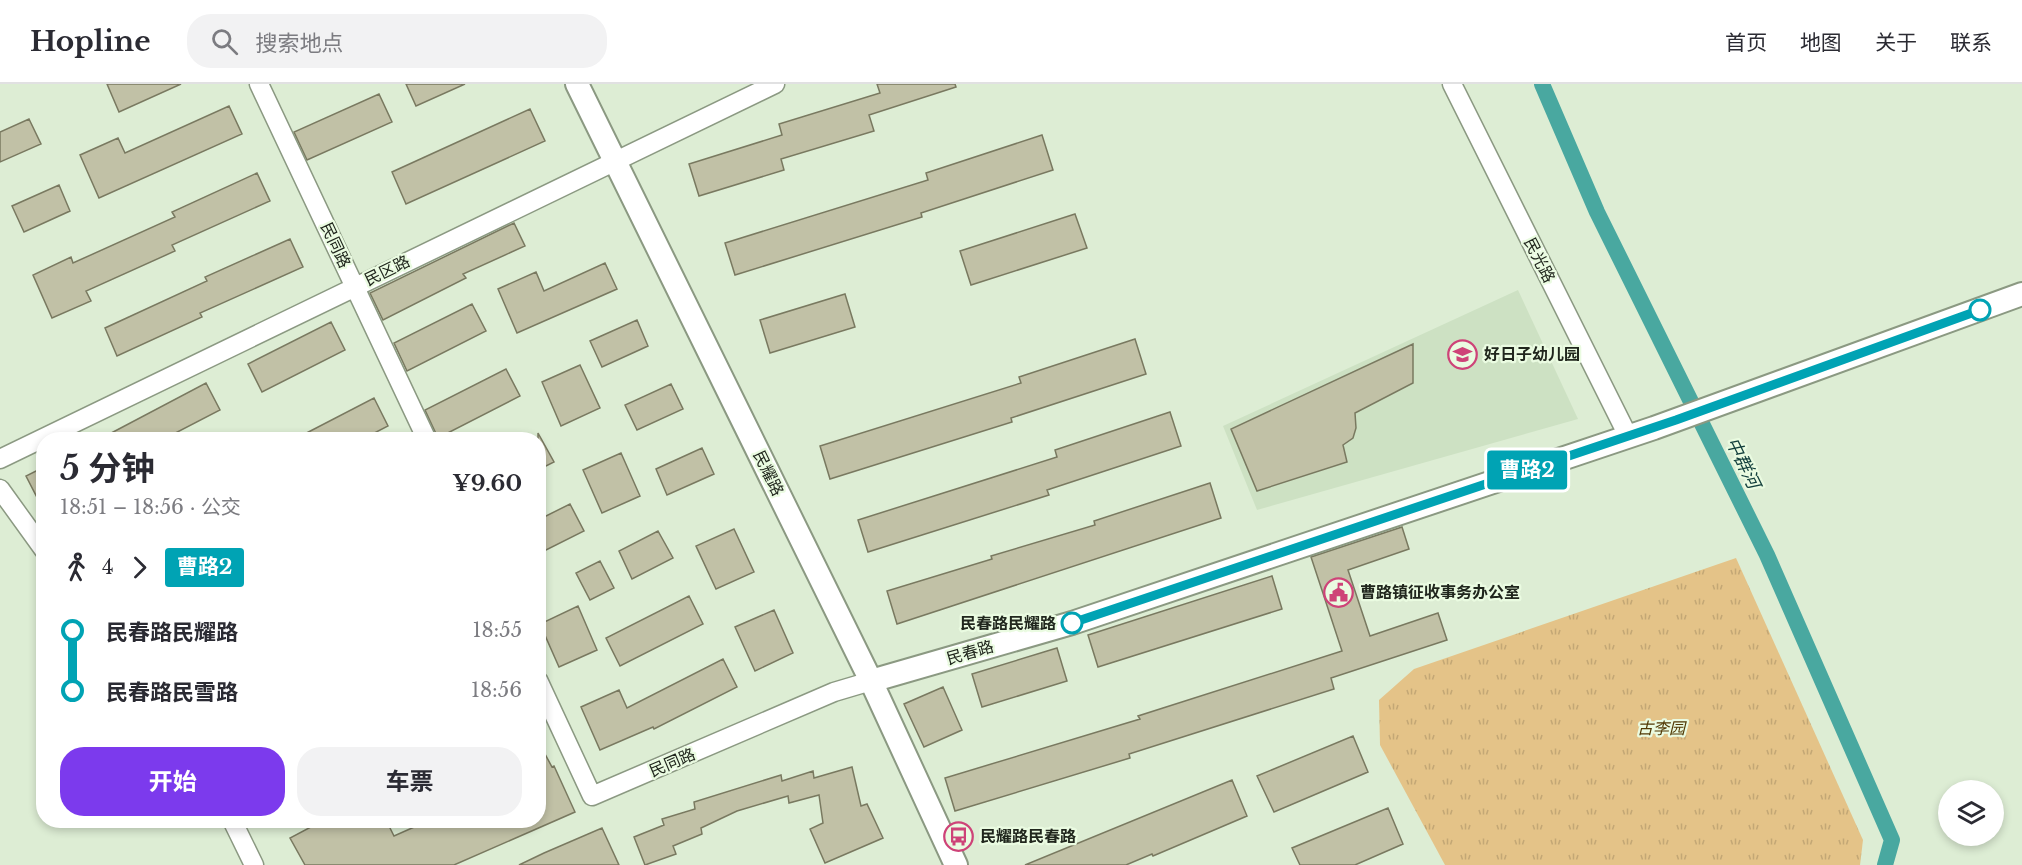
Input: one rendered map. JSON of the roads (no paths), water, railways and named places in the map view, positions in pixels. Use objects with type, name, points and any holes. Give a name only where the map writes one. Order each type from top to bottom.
[{"type":"street","name":"民同路","points":[[259,84],[423,432]]},
{"type":"street","name":"民耀路","points":[[578,84],[871,681],[956,865]]},
{"type":"street","name":"民区路","points":[[55,432],[355,285],[775,84]]},
{"type":"street","name":"民光路","points":[[1452,84],[1628,436]]},
{"type":"street","name":"民春路","points":[[871,681],[1072,623],[1654,428],[2022,294]]},
{"type":"street","name":"民区路","points":[[0,459],[36,441]]},
{"type":"street","points":[[0,489],[36,539]]},
{"type":"street","name":"民同路","points":[[546,698],[592,796],[834,692],[871,681]]},
{"type":"street","points":[[236,828],[254,865]]},
{"type":"waterway","name":"中群河","points":[[1542,84],[1597,212],[1767,555],[1892,840],[1885,865]]},
{"type":"place","name":"好日子幼儿园","points":[[1463,354]]},
{"type":"place","name":"曹路镇征收事务办公室","points":[[1339,592]]},
{"type":"place","name":"民春路民耀路","points":[[1072,623]]},
{"type":"place","name":"民耀路民春路","points":[[959,836]]},
{"type":"park label","name":"古李园","points":[[1661,728]]}]
